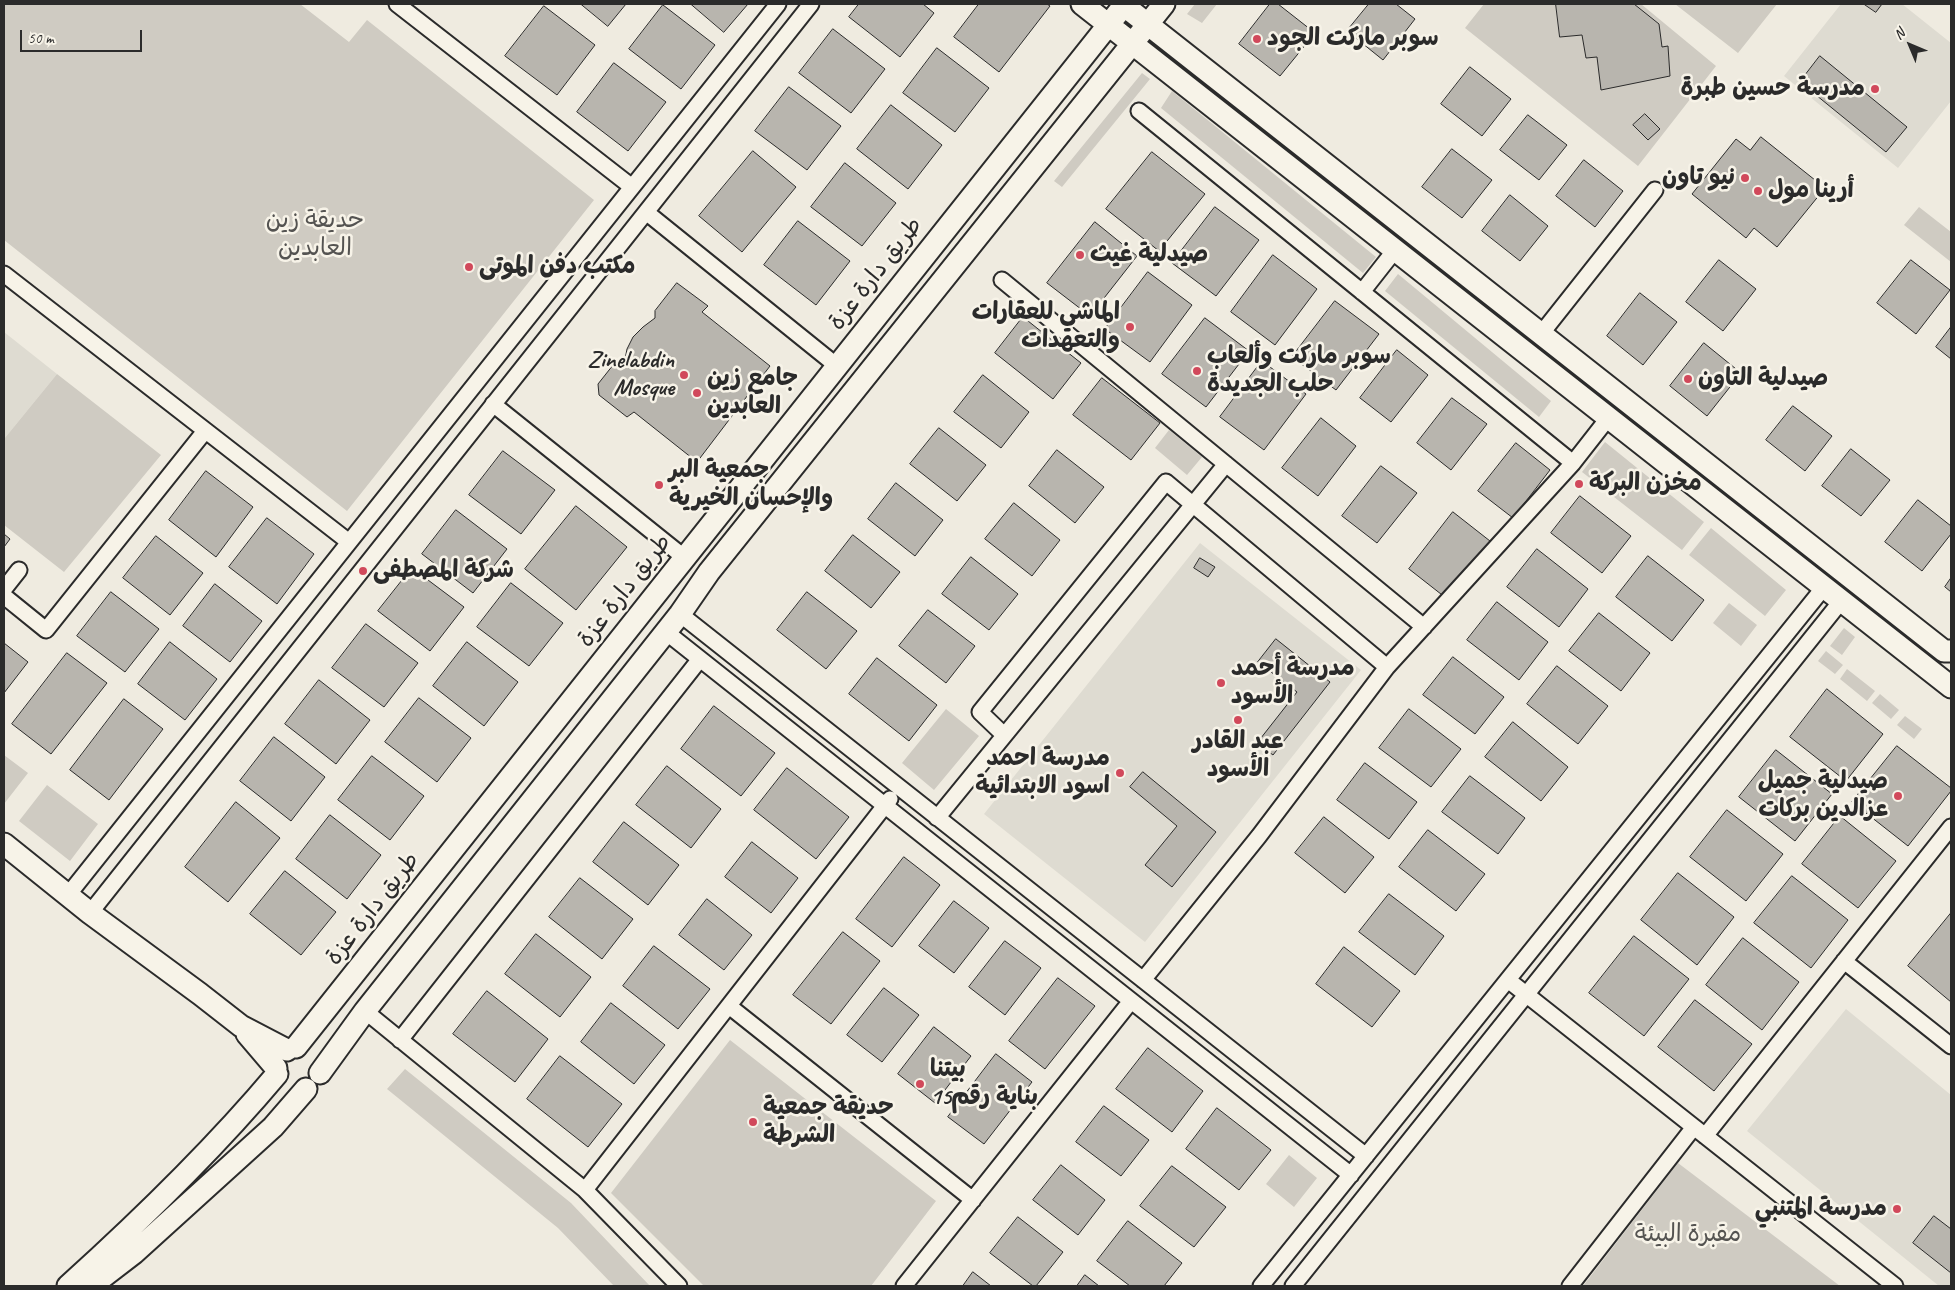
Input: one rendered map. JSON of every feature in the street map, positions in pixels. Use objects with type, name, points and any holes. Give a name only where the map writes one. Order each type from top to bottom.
[{"type":"main road","points":[[1082,4],[1951,687]]},
{"type":"main road","points":[[1123,4],[1944,651],[1951,652]]},
{"type":"main road","name":"طريق دارة عزة","points":[[68,1286],[123,1237],[251,1105],[284,1060],[685,558],[1123,4]]},
{"type":"main road","points":[[91,1286],[134,1253],[273,1127],[306,1090],[312,1086],[365,1011],[666,632],[709,572],[1164,4]]},
{"type":"main road","points":[[4,844],[90,913],[200,994],[284,1060]]},
{"type":"main road","points":[[284,1060],[307,1049],[318,1058],[320,1073]]},
{"type":"main road","points":[[284,1060],[284,1086],[291,1090],[306,1090]]},
{"type":"street","points":[[397,4],[632,187]]},
{"type":"street","points":[[68,895],[778,4]]},
{"type":"street","points":[[90,913],[811,4]]},
{"type":"street","points":[[1139,111],[1573,463]]},
{"type":"street","points":[[692,112],[713,127]]},
{"type":"street","points":[[1541,334],[1655,190]]},
{"type":"street","points":[[646,212],[837,366]]},
{"type":"street","points":[[1362,292],[1395,250]]},
{"type":"street","points":[[4,274],[349,542]]},
{"type":"street","points":[[1002,280],[1424,627]]},
{"type":"street","points":[[555,284],[576,299]]},
{"type":"street","points":[[493,404],[685,558]]},
{"type":"street","points":[[1143,980],[1259,836],[1387,667],[1573,463],[1609,417]]},
{"type":"street","points":[[4,596],[46,630],[205,431]]},
{"type":"street","points":[[416,458],[437,475]]},
{"type":"street","points":[[937,818],[1226,464]]},
{"type":"street","points":[[1004,735],[980,712],[1166,482],[1387,667]]},
{"type":"street","points":[[4,589],[19,570]]},
{"type":"street","points":[[1261,1286],[1824,586]]},
{"type":"street","points":[[1293,1286],[1842,600]]},
{"type":"street","points":[[680,614],[1366,1156]]},
{"type":"street","points":[[666,632],[1351,1175]]},
{"type":"street","points":[[400,1040],[700,659]]},
{"type":"street","points":[[585,1190],[899,788]]},
{"type":"street","points":[[1570,1286],[1844,961],[1951,827]]},
{"type":"street","points":[[1844,961],[1951,1046]]},
{"type":"street","points":[[1508,980],[1896,1286]]},
{"type":"street","points":[[904,1286],[1131,1001]]},
{"type":"street","points":[[730,1006],[973,1200]]},
{"type":"street","points":[[365,1011],[585,1190],[679,1286]]},
{"type":"shaded area","name":"مدرسة حسين طبرة","points":[[1841,4],[1902,4],[1951,43],[1951,101],[1898,168],[1784,76]]},
{"type":"shaded area","points":[[4,332],[57,374],[4,439]]},
{"type":"shaded area","points":[[1200,543],[1361,670],[1145,942],[984,814]]},
{"type":"shaded area","name":"مدرسة المتنبي","points":[[1846,1009],[1951,1095],[1951,1286],[1939,1286],[1747,1131]]},
{"type":"green space","name":"حديقة زين العابدين","points":[[4,4],[300,4],[349,42],[367,20],[594,200],[347,511],[4,240]]},
{"type":"green space","points":[[1195,4],[1217,4],[1202,23],[1187,14]]},
{"type":"green space","points":[[1484,4],[1641,4],[1716,66],[1638,166],[1465,28]]},
{"type":"green space","points":[[1675,4],[1777,4],[1738,53]]},
{"type":"green space","points":[[1142,73],[1150,79],[1062,187],[1054,181]]},
{"type":"green space","points":[[1172,91],[1376,257],[1363,273],[1161,108]]},
{"type":"green space","points":[[1919,207],[1951,232],[1951,262],[1904,225]]},
{"type":"green space","points":[[1398,274],[1551,401],[1539,417],[1385,291]]},
{"type":"green space","points":[[57,374],[161,455],[64,572],[4,525],[4,439]]},
{"type":"green space","points":[[1169,430],[1202,457],[1187,475],[1155,448]]},
{"type":"green space","points":[[1605,442],[1704,522],[1682,550],[1582,472]]},
{"type":"green space","points":[[1711,528],[1786,590],[1765,616],[1689,555]]},
{"type":"green space","points":[[1729,603],[1757,625],[1741,646],[1713,623]]},
{"type":"green space","points":[[1844,628],[1855,637],[1842,655],[1830,646]]},
{"type":"green space","points":[[1826,651],[1843,665],[1835,674],[1818,661]]},
{"type":"green space","points":[[1847,669],[1875,691],[1867,701],[1840,679]]},
{"type":"green space","points":[[1880,694],[1899,710],[1891,719],[1872,703]]},
{"type":"green space","points":[[946,709],[979,736],[934,790],[902,763]]},
{"type":"green space","points":[[1905,716],[1922,729],[1914,739],[1897,725]]},
{"type":"green space","points":[[4,755],[28,773],[4,804]]},
{"type":"green space","points":[[47,785],[98,824],[70,861],[19,821]]},
{"type":"green space","points":[[730,1040],[936,1201],[871,1286],[704,1286],[611,1193]]},
{"type":"green space","points":[[405,1069],[571,1203],[650,1286],[614,1286],[558,1228],[387,1089]]},
{"type":"green space","points":[[1289,1155],[1317,1178],[1294,1207],[1266,1184]]},
{"type":"green space","name":"مقبرة البيئة","points":[[1678,1163],[1840,1286],[1583,1286]]},
{"type":"building","points":[[581,4],[626,4],[608,26]]},
{"type":"building","points":[[691,4],[748,4],[724,32]]},
{"type":"building","points":[[859,4],[923,4],[934,13],[900,57],[849,17]]},
{"type":"building","points":[[979,4],[1047,4],[1050,6],[999,72],[954,37]]},
{"type":"building","points":[[1270,4],[1278,4],[1315,33],[1280,76],[1239,44]]},
{"type":"building","points":[[1369,4],[1396,4],[1415,19],[1383,60],[1347,31]]},
{"type":"building","points":[[1556,4],[1634,4],[1659,24],[1662,47],[1668,46],[1670,76],[1601,90],[1597,57],[1586,58],[1582,35],[1560,37]]},
{"type":"building","points":[[1864,4],[1882,4],[1876,12]]},
{"type":"building","points":[[663,5],[715,45],[681,89],[629,49]]},
{"type":"building","points":[[544,6],[595,45],[557,95],[505,56]]},
{"type":"building","points":[[833,29],[885,69],[851,113],[799,73]]},
{"type":"building","points":[[937,48],[989,88],[955,132],[903,93]]},
{"type":"building","points":[[1820,56],[1907,127],[1886,152],[1800,82]]},
{"type":"building","points":[[614,63],[666,102],[628,151],[577,112]]},
{"type":"building","points":[[1470,67],[1511,99],[1482,136],[1441,104]]},
{"type":"building","points":[[789,87],[841,126],[807,170],[755,131]]},
{"type":"building","points":[[891,105],[942,145],[908,189],[857,149]]},
{"type":"building","points":[[1645,114],[1660,129],[1648,140],[1633,125]]},
{"type":"building","points":[[1528,115],[1567,145],[1539,180],[1500,150]]},
{"type":"building","name":"أرينا مول","points":[[1761,137],[1825,188],[1777,247],[1754,228],[1746,238],[1692,194],[1736,139],[1750,150]]},
{"type":"building","points":[[1452,149],[1492,180],[1462,218],[1422,187]]},
{"type":"building","points":[[753,151],[796,187],[742,252],[699,216]]},
{"type":"building","points":[[1152,152],[1205,194],[1159,251],[1106,209]]},
{"type":"building","points":[[1584,160],[1623,191],[1595,227],[1556,196]]},
{"type":"building","points":[[845,163],[896,203],[862,246],[811,207]]},
{"type":"building","points":[[1510,195],[1548,226],[1520,261],[1482,231]]},
{"type":"building","points":[[1215,207],[1259,240],[1216,296],[1172,263]]},
{"type":"building","points":[[798,221],[850,261],[816,305],[764,265]]},
{"type":"building","points":[[1095,222],[1137,256],[1090,316],[1047,283]]},
{"type":"building","points":[[1273,255],[1317,289],[1275,345],[1231,312]]},
{"type":"building","points":[[1719,260],[1756,289],[1723,331],[1686,302]]},
{"type":"building","points":[[1911,260],[1950,290],[1916,334],[1877,303]]},
{"type":"building","points":[[1148,272],[1192,305],[1150,362],[1105,329]]},
{"type":"building","name":"Zinelabdin Mosque","points":[[677,283],[708,306],[702,312],[770,366],[697,462],[634,412],[627,417],[599,395],[598,384],[617,360],[625,359],[627,349],[633,337],[655,318],[655,311]]},
{"type":"building","points":[[1640,293],[1677,322],[1643,365],[1607,336]]},
{"type":"building","points":[[1335,301],[1379,334],[1336,390],[1292,357]]},
{"type":"building","points":[[1023,317],[1081,363],[1053,399],[995,353]]},
{"type":"building","points":[[1205,318],[1249,351],[1206,407],[1162,374]]},
{"type":"building","points":[[1951,327],[1951,359],[1936,347]]},
{"type":"building","points":[[1704,343],[1741,373],[1707,416],[1670,386]]},
{"type":"building","points":[[1397,350],[1428,375],[1391,422],[1360,398]]},
{"type":"building","points":[[1262,361],[1306,394],[1264,450],[1220,417]]},
{"type":"building","points":[[983,375],[1029,412],[1001,448],[954,412]]},
{"type":"building","points":[[1102,378],[1160,423],[1131,460],[1073,415]]},
{"type":"building","points":[[1452,398],[1487,424],[1451,470],[1417,443]]},
{"type":"building","points":[[1793,406],[1832,436],[1805,471],[1766,440]]},
{"type":"building","points":[[1321,418],[1356,446],[1318,496],[1282,468]]},
{"type":"building","points":[[939,428],[986,465],[957,501],[910,464]]},
{"type":"building","points":[[1516,443],[1550,470],[1513,518],[1478,491]]},
{"type":"building","points":[[1851,449],[1890,480],[1861,516],[1822,486]]},
{"type":"building","points":[[1057,450],[1104,487],[1075,523],[1029,486]]},
{"type":"building","points":[[503,451],[555,490],[521,534],[469,495]]},
{"type":"building","points":[[1381,466],[1417,493],[1377,543],[1342,516]]},
{"type":"building","points":[[206,471],[253,507],[216,557],[169,520]]},
{"type":"building","points":[[896,483],[943,520],[915,556],[868,519]]},
{"type":"building","points":[[1580,496],[1631,536],[1602,573],[1551,533]]},
{"type":"building","points":[[1918,500],[1951,526],[1951,534],[1922,571],[1885,542]]},
{"type":"building","points":[[1014,503],[1060,540],[1032,576],[985,539]]},
{"type":"building","points":[[576,506],[627,547],[576,610],[525,569]]},
{"type":"building","points":[[456,510],[507,549],[473,593],[422,554]]},
{"type":"building","points":[[1453,512],[1490,541],[1446,598],[1409,569]]},
{"type":"building","points":[[267,518],[314,554],[277,604],[229,567]]},
{"type":"building","points":[[4,534],[10,539],[4,547]]},
{"type":"building","points":[[853,535],[900,572],[871,608],[825,571]]},
{"type":"building","points":[[156,536],[203,573],[170,615],[123,578]]},
{"type":"building","points":[[1537,549],[1588,589],[1559,627],[1507,587]]},
{"type":"building","points":[[1648,556],[1704,600],[1672,641],[1616,597]]},
{"type":"building","points":[[971,557],[1018,594],[989,630],[942,594]]},
{"type":"building","points":[[1200,558],[1215,567],[1208,577],[1194,568]]},
{"type":"building","points":[[412,568],[464,607],[430,651],[378,611]]},
{"type":"building","points":[[1951,578],[1951,592],[1945,587]]},
{"type":"building","points":[[511,583],[563,623],[529,666],[477,627]]},
{"type":"building","points":[[215,584],[262,621],[230,662],[183,626]]},
{"type":"building","points":[[111,592],[159,629],[125,672],[77,636]]},
{"type":"building","points":[[807,592],[857,631],[826,669],[777,630]]},
{"type":"building","points":[[1497,602],[1548,642],[1519,680],[1467,640]]},
{"type":"building","points":[[928,610],[975,646],[946,683],[899,646]]},
{"type":"building","points":[[1599,613],[1650,653],[1621,691],[1569,651]]},
{"type":"building","points":[[366,624],[418,663],[384,707],[332,668]]},
{"type":"building","points":[[1276,639],[1330,682],[1273,755],[1257,743],[1297,692],[1258,662]]},
{"type":"building","points":[[170,642],[217,679],[185,720],[138,684]]},
{"type":"building","points":[[467,642],[518,682],[484,726],[433,686]]},
{"type":"building","points":[[4,643],[28,662],[4,693]]},
{"type":"building","points":[[67,653],[107,683],[51,754],[12,724]]},
{"type":"building","points":[[1453,657],[1504,697],[1475,734],[1423,695]]},
{"type":"building","points":[[877,658],[937,705],[909,741],[849,694]]},
{"type":"building","points":[[1557,666],[1608,706],[1578,744],[1527,704]]},
{"type":"building","points":[[319,680],[370,720],[336,764],[285,724]]},
{"type":"building","points":[[1827,689],[1883,734],[1846,781],[1790,737]]},
{"type":"building","points":[[419,698],[471,738],[437,782],[385,742]]},
{"type":"building","points":[[124,699],[163,729],[109,800],[70,770]]},
{"type":"building","points":[[714,706],[775,753],[741,796],[681,749]]},
{"type":"building","points":[[1409,709],[1461,749],[1431,787],[1379,748]]},
{"type":"building","points":[[1513,722],[1568,767],[1541,801],[1485,757]]},
{"type":"building","points":[[274,737],[325,777],[291,821],[240,781]]},
{"type":"building","points":[[1897,746],[1951,788],[1951,791],[1908,846],[1852,802]]},
{"type":"building","points":[[1776,750],[1832,794],[1795,841],[1739,797]]},
{"type":"building","points":[[372,756],[424,796],[390,840],[338,800]]},
{"type":"building","points":[[1365,763],[1417,802],[1389,839],[1337,800]]},
{"type":"building","points":[[667,766],[721,809],[691,848],[636,805]]},
{"type":"building","points":[[787,768],[849,817],[816,859],[754,810]]},
{"type":"building","points":[[1143,772],[1216,832],[1172,887],[1145,865],[1177,826],[1130,787]]},
{"type":"building","points":[[1470,776],[1525,818],[1498,854],[1442,812]]},
{"type":"building","points":[[236,802],[280,838],[228,902],[185,867]]},
{"type":"building","points":[[1727,810],[1783,854],[1746,901],[1690,857]]},
{"type":"building","points":[[330,815],[381,855],[347,899],[296,859]]},
{"type":"building","points":[[1840,816],[1896,861],[1858,908],[1802,864]]},
{"type":"building","points":[[1324,817],[1374,857],[1345,893],[1295,853]]},
{"type":"building","points":[[624,822],[679,865],[648,905],[593,862]]},
{"type":"building","points":[[1428,830],[1485,874],[1456,911],[1399,867]]},
{"type":"building","points":[[752,842],[798,878],[771,913],[725,877]]},
{"type":"building","points":[[904,857],[940,885],[892,947],[856,919]]},
{"type":"building","points":[[285,871],[336,912],[301,955],[250,914]]},
{"type":"building","points":[[1678,873],[1734,917],[1697,965],[1641,920]]},
{"type":"building","points":[[1792,876],[1848,920],[1811,968],[1754,923]]},
{"type":"building","points":[[580,878],[633,919],[602,959],[549,917]]},
{"type":"building","points":[[1389,894],[1444,936],[1415,975],[1359,932]]},
{"type":"building","points":[[707,899],[752,935],[724,970],[679,935]]},
{"type":"building","points":[[954,901],[989,928],[954,973],[919,946]]},
{"type":"building","points":[[1951,913],[1951,1002],[1908,966]]},
{"type":"building","points":[[843,932],[880,961],[831,1024],[793,995]]},
{"type":"building","points":[[536,934],[591,977],[560,1017],[505,974]]},
{"type":"building","points":[[1634,936],[1689,979],[1644,1036],[1589,993]]},
{"type":"building","points":[[1743,938],[1799,982],[1762,1030],[1706,985]]},
{"type":"building","points":[[1005,941],[1041,968],[1005,1015],[969,987]]},
{"type":"building","points":[[654,946],[710,989],[678,1029],[623,986]]},
{"type":"building","points":[[1344,947],[1400,991],[1372,1027],[1316,984]]},
{"type":"building","points":[[1058,978],[1095,1006],[1045,1069],[1009,1041]]},
{"type":"building","points":[[884,988],[919,1015],[882,1062],[847,1035]]},
{"type":"building","points":[[487,991],[548,1039],[515,1082],[453,1034]]},
{"type":"building","points":[[1695,1000],[1752,1044],[1714,1091],[1658,1047]]},
{"type":"building","points":[[611,1003],[665,1045],[634,1084],[581,1042]]},
{"type":"building","points":[[934,1027],[971,1056],[935,1103],[898,1074]]},
{"type":"building","points":[[1148,1048],[1203,1091],[1172,1132],[1116,1089]]},
{"type":"building","points":[[996,1054],[1032,1082],[984,1144],[948,1117]]},
{"type":"building","points":[[560,1056],[622,1104],[588,1147],[527,1099]]},
{"type":"building","points":[[1104,1106],[1149,1140],[1121,1176],[1076,1142]]},
{"type":"building","points":[[1217,1108],[1271,1150],[1239,1190],[1186,1149]]},
{"type":"building","points":[[1061,1165],[1105,1200],[1078,1235],[1033,1200]]},
{"type":"building","points":[[1172,1166],[1226,1207],[1194,1247],[1140,1206]]},
{"type":"building","points":[[1934,1216],[1951,1229],[1951,1273],[1913,1243]]},
{"type":"building","points":[[1018,1217],[1063,1252],[1036,1286],[1033,1286],[990,1253]]},
{"type":"building","points":[[1128,1221],[1182,1263],[1164,1286],[1130,1286],[1097,1261]]},
{"type":"building","points":[[973,1272],[991,1286],[963,1286]]},
{"type":"building","points":[[1085,1275],[1099,1286],[1077,1286]]},
{"type":"place","name":"سوبر ماركت الجود","points":[[1257,39]]},
{"type":"place","name":"مدرسة حسين طبرة","points":[[1875,89]]},
{"type":"place","name":"نيو تاون","points":[[1745,178]]},
{"type":"place","name":"أرينا مول","points":[[1758,191]]},
{"type":"place","name":"صيدلية غيث","points":[[1080,255]]},
{"type":"place","name":"مكتب دفن الموتى","points":[[469,267]]},
{"type":"place","name":"الماشي للعقارات والتعهدات","points":[[1130,327]]},
{"type":"place","name":"سوبر ماركت وألعاب حلب الجديدة","points":[[1197,371]]},
{"type":"place","name":"Zinelabdin Mosque","points":[[684,375]]},
{"type":"place","name":"صيدلية التاون","points":[[1688,379]]},
{"type":"place","name":"جامع زين العابدين","points":[[697,393]]},
{"type":"place","name":"مخزن البركة","points":[[1579,484]]},
{"type":"place","name":"جمعية البر والإحسان الخيرية","points":[[659,485]]},
{"type":"place","name":"شركة المصطفى","points":[[363,571]]},
{"type":"place","name":"مدرسة أحمد الأسود","points":[[1221,683]]},
{"type":"place","name":"عبد القادر الأسود","points":[[1238,720]]},
{"type":"place","name":"مدرسة احمد اسود الابتدائية","points":[[1120,773]]},
{"type":"place","name":"صيدلية جميل عزالدين بركات","points":[[1898,796]]},
{"type":"place","name":"بيتنا بناية رقم15","points":[[920,1084]]},
{"type":"place","name":"حديقة جمعية الشرطة","points":[[753,1122]]},
{"type":"place","name":"مدرسة المتنبي","points":[[1897,1209]]}]
